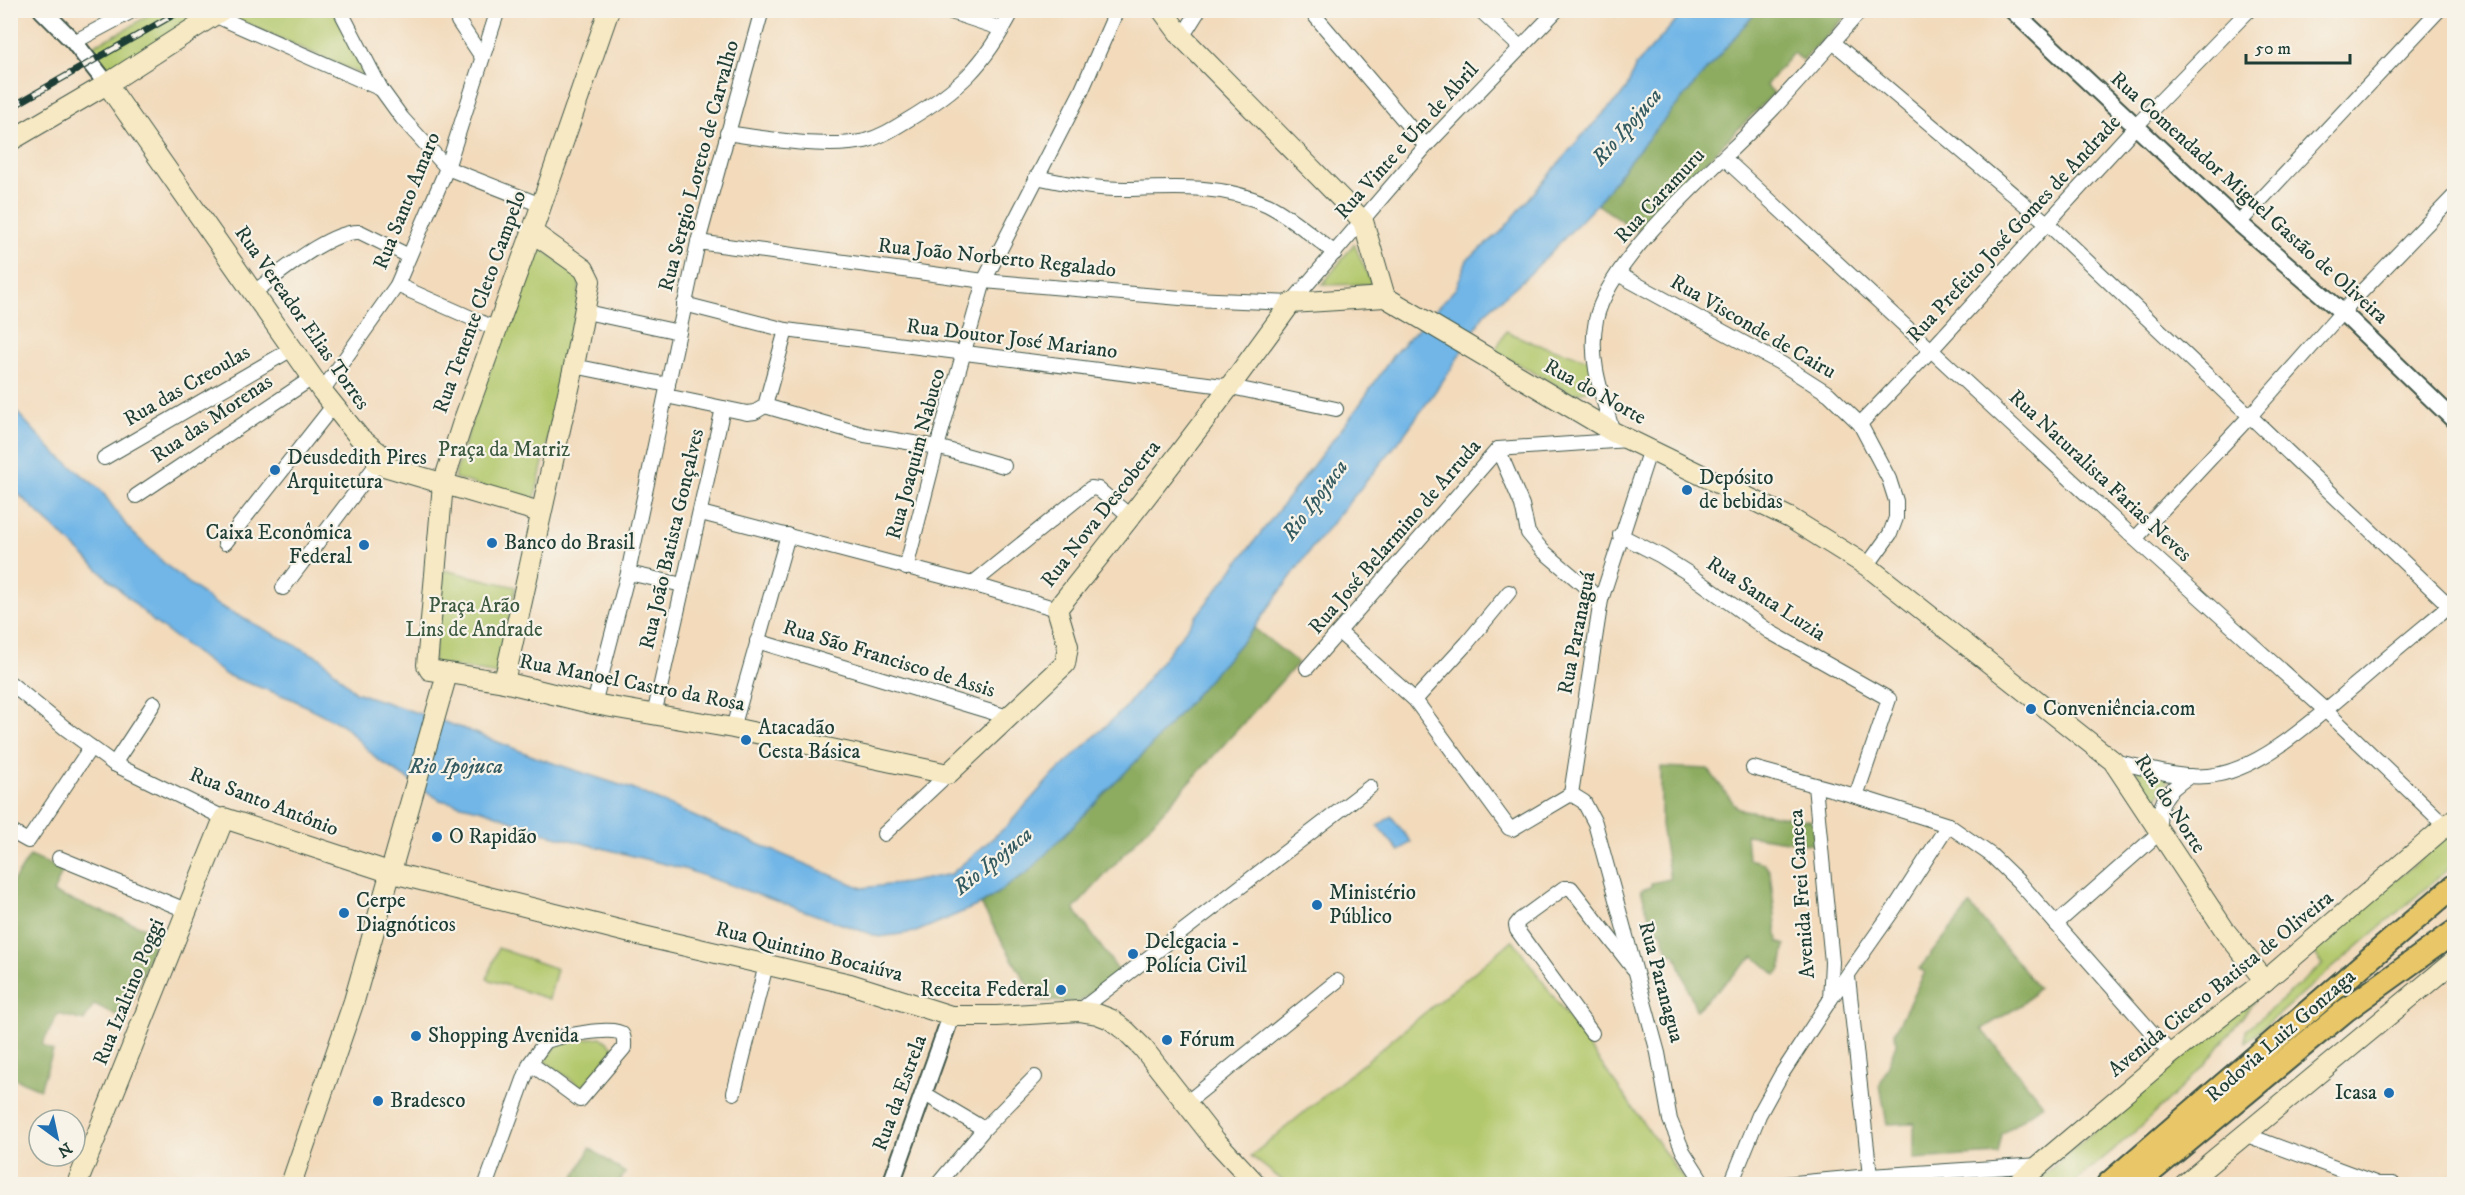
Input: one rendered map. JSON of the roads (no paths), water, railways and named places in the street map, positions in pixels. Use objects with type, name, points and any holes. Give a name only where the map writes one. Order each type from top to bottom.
[{"type":"highway","name":"Rodovia Luiz Gonzaga","points":[[2108,1185],[2454,886]]},
{"type":"highway","name":"Rodovia Luiz Gonzaga","points":[[2136,1185],[2346,1010],[2454,932]]},
{"type":"main road","name":"Rua Tenente Cleto Campelo","points":[[445,683],[430,670],[427,664],[443,484],[609,10]]},
{"type":"main road","points":[[1162,10],[1182,37],[1363,221],[1385,297],[1291,303]]},
{"type":"main road","points":[[10,141],[107,84],[218,13]]},
{"type":"main road","name":"Rua Vereador Elias Torres","points":[[107,84],[322,392],[359,437],[383,456],[377,464]]},
{"type":"main road","points":[[504,682],[586,312],[590,280],[588,274],[577,263],[532,232]]},
{"type":"main road","name":"Rua do Norte","points":[[1385,297],[1621,436],[1790,518],[1867,566],[2114,761],[2159,833],[2226,932],[2265,981]]},
{"type":"main road","name":"Rua Nova Descoberta","points":[[948,774],[1065,664],[1068,646],[1057,609],[1231,387],[1291,303]]},
{"type":"main road","points":[[377,464],[540,512]]},
{"type":"main road","name":"Rua Manoel Castro da Rosa","points":[[445,683],[504,682],[594,704],[733,728],[948,774]]},
{"type":"main road","points":[[291,1185],[350,1012],[445,683]]},
{"type":"main road","name":"Rua Santo Antônio","points":[[224,818],[389,872]]},
{"type":"main road","name":"Rua Izaltino Poggi","points":[[81,1183],[224,818]]},
{"type":"main road","name":"Avenida Cicero Batista de Oliveira","points":[[2017,1185],[2171,1054],[2265,981],[2450,823]]},
{"type":"main road","name":"Rua Quintino Bocaiúva","points":[[389,872],[850,984],[951,1016],[998,1016],[1079,1011],[1103,1017],[1127,1032],[1143,1048],[1185,1104],[1256,1185]]},
{"type":"main road","points":[[2185,1185],[2454,961]]},
{"type":"street","points":[[42,10],[74,42],[107,84]]},
{"type":"street","points":[[74,42],[134,10]]},
{"type":"street","points":[[340,10],[381,89],[402,118],[447,168],[541,205]]},
{"type":"street","points":[[454,10],[458,21],[482,57]]},
{"type":"street","name":"Rua Santo Amaro","points":[[225,543],[322,392],[397,285],[447,168],[498,10]]},
{"type":"street","name":"Rua Sergio Loreto de Carvalho","points":[[594,704],[628,573],[698,242],[762,10]]},
{"type":"street","points":[[945,10],[1002,30]]},
{"type":"street","points":[[727,134],[782,141],[846,143],[875,138],[917,114],[970,75],[1002,30],[1013,10]]},
{"type":"street","name":"Rua Joaquim Nabuco","points":[[906,568],[937,447],[984,281],[1081,92],[1117,10]]},
{"type":"street","points":[[1182,37],[1199,10]]},
{"type":"street","points":[[1310,10],[1426,146]]},
{"type":"street","points":[[1479,10],[1520,47]]},
{"type":"street","name":"Rua Vinte e Um de Abril","points":[[1291,303],[1426,146],[1476,97],[1520,47],[1557,10]]},
{"type":"street","name":"Rua Caramuru","points":[[1621,436],[1597,380],[1593,343],[1597,318],[1618,274],[1658,222],[1771,111],[1861,10]]},
{"type":"street","name":"Rua Comendador Miguel Gastão de Oliveira","points":[[2012,10],[2239,223],[2342,312],[2452,414]]},
{"type":"street","name":"Rua Prefeito José Gomes de Andrade","points":[[1860,424],[2048,224],[2136,126],[2249,10]]},
{"type":"street","points":[[2239,223],[2439,10]]},
{"type":"street","points":[[218,13],[381,89]]},
{"type":"street","points":[[1833,42],[2048,224],[2453,606],[2325,710],[2269,753],[2249,765],[2229,772],[2190,776],[2114,761]]},
{"type":"street","name":"Rua Naturalista Farias Neves","points":[[1724,158],[2135,539],[2450,823]]},
{"type":"street","points":[[1036,177],[1084,187],[1191,188],[1240,195],[1286,215],[1335,254]]},
{"type":"street","points":[[2135,539],[2250,416],[2342,312],[2454,196]]},
{"type":"street","points":[[254,292],[327,241],[352,231],[360,232],[409,256]]},
{"type":"street","name":"Rua João Norberto Regalado","points":[[698,242],[984,281],[1192,299],[1291,303]]},
{"type":"street","name":"Rua Visconde de Cairu","points":[[1618,274],[1782,364],[1829,394],[1860,424]]},
{"type":"street","points":[[397,285],[496,329]]},
{"type":"street","name":"Rua Doutor José Mariano","points":[[684,304],[786,330],[1231,387],[1336,409]]},
{"type":"street","points":[[586,312],[679,332]]},
{"type":"street","points":[[574,366],[667,390],[723,408],[747,413],[755,412],[765,406],[786,330]]},
{"type":"street","name":"Rua das Creoulas","points":[[104,458],[292,349]]},
{"type":"street","name":"Rua das Morenas","points":[[136,496],[322,392]]},
{"type":"street","points":[[765,406],[865,435],[937,447],[1004,466]]},
{"type":"street","name":"Rua João Batista Gonçalves","points":[[654,715],[723,408]]},
{"type":"street","points":[[1860,424],[1889,479],[1896,501],[1896,518],[1890,534],[1867,566]]},
{"type":"street","name":"Rua José Belarmino de Arruda","points":[[1307,668],[1498,449],[1621,436]]},
{"type":"street","points":[[1498,449],[1522,505],[1528,533],[1542,550],[1601,600]]},
{"type":"street","name":"Rua Paranaguá","points":[[1571,794],[1601,600],[1620,535],[1650,449]]},
{"type":"street","points":[[283,588],[377,464]]},
{"type":"street","points":[[972,584],[1087,490],[1094,487],[1131,517]]},
{"type":"street","name":"Rua Joaquim Nabuco","points":[[701,513],[972,584],[1057,609]]},
{"type":"street","points":[[733,728],[788,535]]},
{"type":"street","name":"Rua Santa Luzia","points":[[1620,535],[1688,573],[1770,632],[1889,699],[1856,796]]},
{"type":"street","points":[[628,573],[683,585]]},
{"type":"street","points":[[1415,700],[1467,644],[1509,592]]},
{"type":"street","points":[[1340,632],[1415,700],[1509,828],[1512,829],[1571,794]]},
{"type":"street","name":"Rua São Francisco de Assis","points":[[757,641],[1008,717]]},
{"type":"street","name":"Rua Santo Antônio","points":[[10,683],[114,764],[224,818]]},
{"type":"street","points":[[114,764],[154,703]]},
{"type":"street","points":[[10,831],[28,841],[91,747]]},
{"type":"street","points":[[1754,768],[1856,796],[1948,825],[1998,862],[2019,882],[2171,1054]]},
{"type":"street","points":[[884,834],[948,774]]},
{"type":"street","points":[[2056,924],[2159,833],[2158,810],[2177,784],[2190,776]]},
{"type":"street","name":"Avenida Frei Caneca","points":[[1815,786],[1832,962],[1830,1000]]},
{"type":"street","points":[[1079,1011],[1370,787]]},
{"type":"street","name":"Rua Paranagua","points":[[1571,794],[1584,802],[1595,823],[1658,1053],[1670,1120],[1683,1151],[1704,1185]]},
{"type":"street","points":[[1731,1185],[1770,1094],[1830,1000],[1848,977],[1948,825]]},
{"type":"street","points":[[59,858],[188,911]]},
{"type":"street","points":[[1593,1033],[1517,930],[1516,925],[1564,888],[1571,888],[1636,972]]},
{"type":"street","points":[[734,1093],[766,965]]},
{"type":"street","points":[[1848,977],[1870,1176]]},
{"type":"street","points":[[1185,1104],[1337,981]]},
{"type":"street","name":"Rua da Estrela","points":[[891,1185],[951,1016]]},
{"type":"street","points":[[486,1185],[530,1063],[546,1041],[615,1030],[622,1034],[624,1041],[624,1048],[580,1100],[530,1063]]},
{"type":"street","points":[[938,1185],[984,1129],[1035,1077]]},
{"type":"street","points":[[925,1094],[984,1129]]},
{"type":"street","points":[[2244,1134],[2378,1184],[2393,1185]]},
{"type":"street","points":[[1784,1185],[1870,1176],[2040,1165]]},
{"type":"water","name":"Rio Ipojuca","points":[[1685,11],[1757,11],[1630,160],[1597,204],[1531,273],[1484,314],[1449,372],[1403,436],[1311,549],[1254,628],[1149,748],[1029,871],[981,904],[916,932],[879,937],[684,869],[551,835],[483,810],[440,800],[378,760],[343,725],[292,699],[226,675],[154,622],[11,487],[10,405],[54,452],[101,490],[128,528],[166,565],[214,603],[322,659],[355,692],[465,729],[538,758],[638,791],[862,888],[906,883],[951,874],[1008,825],[1049,779],[1125,708],[1356,410],[1394,354],[1456,288],[1467,260],[1501,232],[1579,139],[1626,90],[1636,65]]},
{"type":"water","points":[[1391,816],[1411,842],[1399,851],[1378,826]]},
{"type":"railway","points":[[10,108],[182,10]]},
{"type":"place","name":"Deusdedith Pires Arquitetura","points":[[275,470]]},
{"type":"place","name":"Depósito de bebidas","points":[[1687,490]]},
{"type":"place","name":"Banco do Brasil","points":[[492,543]]},
{"type":"place","name":"Caixa Econômica Federal","points":[[364,545]]},
{"type":"place","name":"Conveniência.com","points":[[2031,709]]},
{"type":"place","name":"Atacadão Cesta Básica","points":[[746,740]]},
{"type":"place","name":"O Rapidão","points":[[437,837]]},
{"type":"place","name":"Ministério Público","points":[[1317,905]]},
{"type":"place","name":"Cerpe Diagnóticos","points":[[344,913]]},
{"type":"place","name":"Delegacia - Polícia Civil","points":[[1133,954]]},
{"type":"place","name":"Receita Federal","points":[[1061,990]]},
{"type":"place","name":"Shopping Avenida","points":[[416,1036]]},
{"type":"place","name":"Fórum","points":[[1167,1040]]},
{"type":"place","name":"Icasa","points":[[2389,1093]]},
{"type":"place","name":"Bradesco","points":[[378,1101]]},
{"type":"park label","name":"Praça da Matriz","points":[[504,450]]},
{"type":"park label","name":"Praça Arão Lins de Andrade","points":[[474,618]]}]
